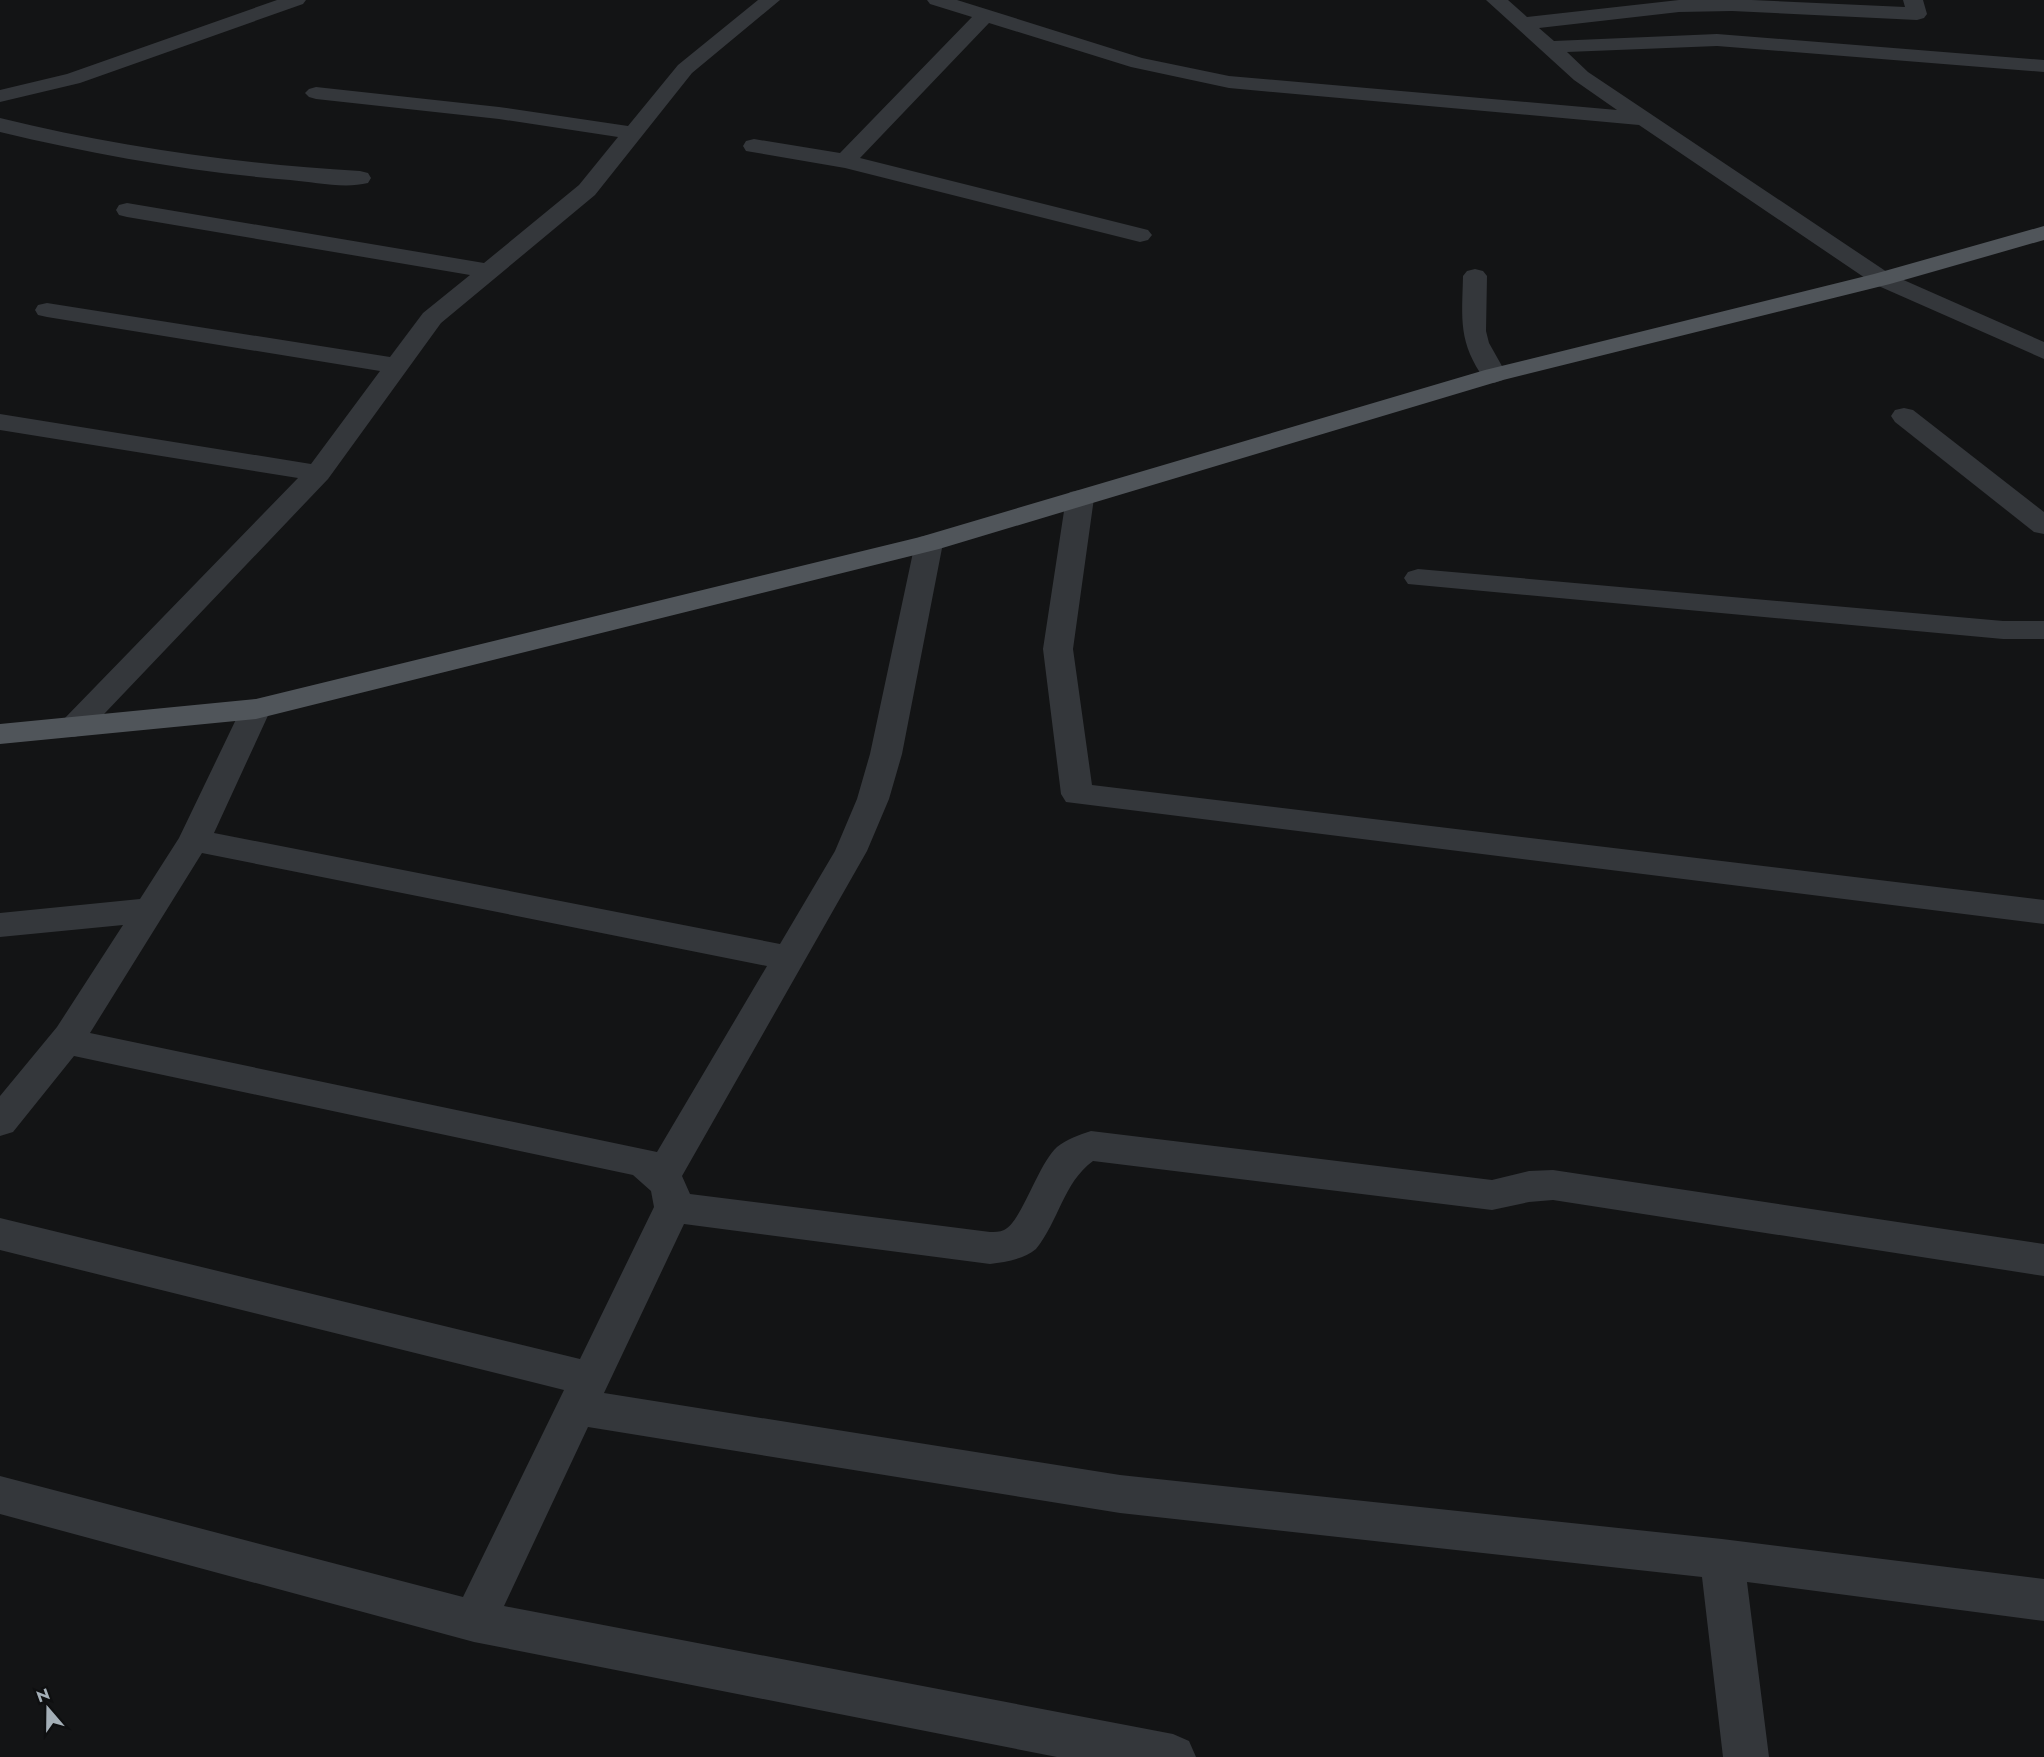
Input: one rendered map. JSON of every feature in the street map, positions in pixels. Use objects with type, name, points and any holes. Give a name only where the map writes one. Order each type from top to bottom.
[{"type":"main road","points":[[0,734],[256,709],[929,543],[1494,375],[1882,279],[2044,233]]},
{"type":"street","points":[[0,96],[73,79],[296,0]]},
{"type":"street","points":[[74,727],[318,473],[432,318],[587,190],[685,69],[770,0]]},
{"type":"street","points":[[937,0],[1138,63],[1229,82],[1644,119]]},
{"type":"street","points":[[1496,0],[1581,76],[1882,279],[2044,351]]},
{"type":"street","points":[[1522,24],[1679,6],[1732,4],[1917,14],[1913,0]]},
{"type":"street","points":[[845,162],[985,15]]},
{"type":"street","points":[[1548,47],[1717,40],[2044,66]]},
{"type":"street","points":[[316,93],[499,113],[633,133]]},
{"type":"street","points":[[0,125],[97,148],[292,174],[360,178]]},
{"type":"street","points":[[754,146],[845,162],[1140,235]]},
{"type":"street","points":[[127,210],[489,271]]},
{"type":"street","points":[[1475,276],[1474,331],[1477,343],[1494,375]]},
{"type":"street","points":[[47,310],[396,366]]},
{"type":"street","points":[[1904,416],[2044,526]]},
{"type":"street","points":[[0,422],[318,473]]},
{"type":"street","points":[[1080,498],[1058,650],[1077,794],[2044,912]]},
{"type":"street","points":[[474,1622],[584,1393],[667,1192],[788,958],[851,851],[873,799],[886,754],[929,543]]},
{"type":"street","points":[[1418,578],[2003,630],[2044,630]]},
{"type":"street","points":[[6,1108],[65,1041],[194,840],[256,709]]},
{"type":"street","points":[[194,840],[788,958]]},
{"type":"street","points":[[0,925],[149,910]]},
{"type":"street","points":[[65,1041],[643,1162],[667,1192],[990,1248],[1018,1241],[1028,1230],[1065,1161],[1076,1150],[1091,1146],[1492,1195],[1511,1192],[1523,1186],[1553,1185],[2044,1260]]},
{"type":"street","points":[[0,1234],[584,1393],[1120,1494],[1722,1559],[2044,1600]]},
{"type":"street","points":[[0,1495],[474,1622],[1173,1757]]},
{"type":"street","points":[[1722,1559],[1746,1757]]}]
